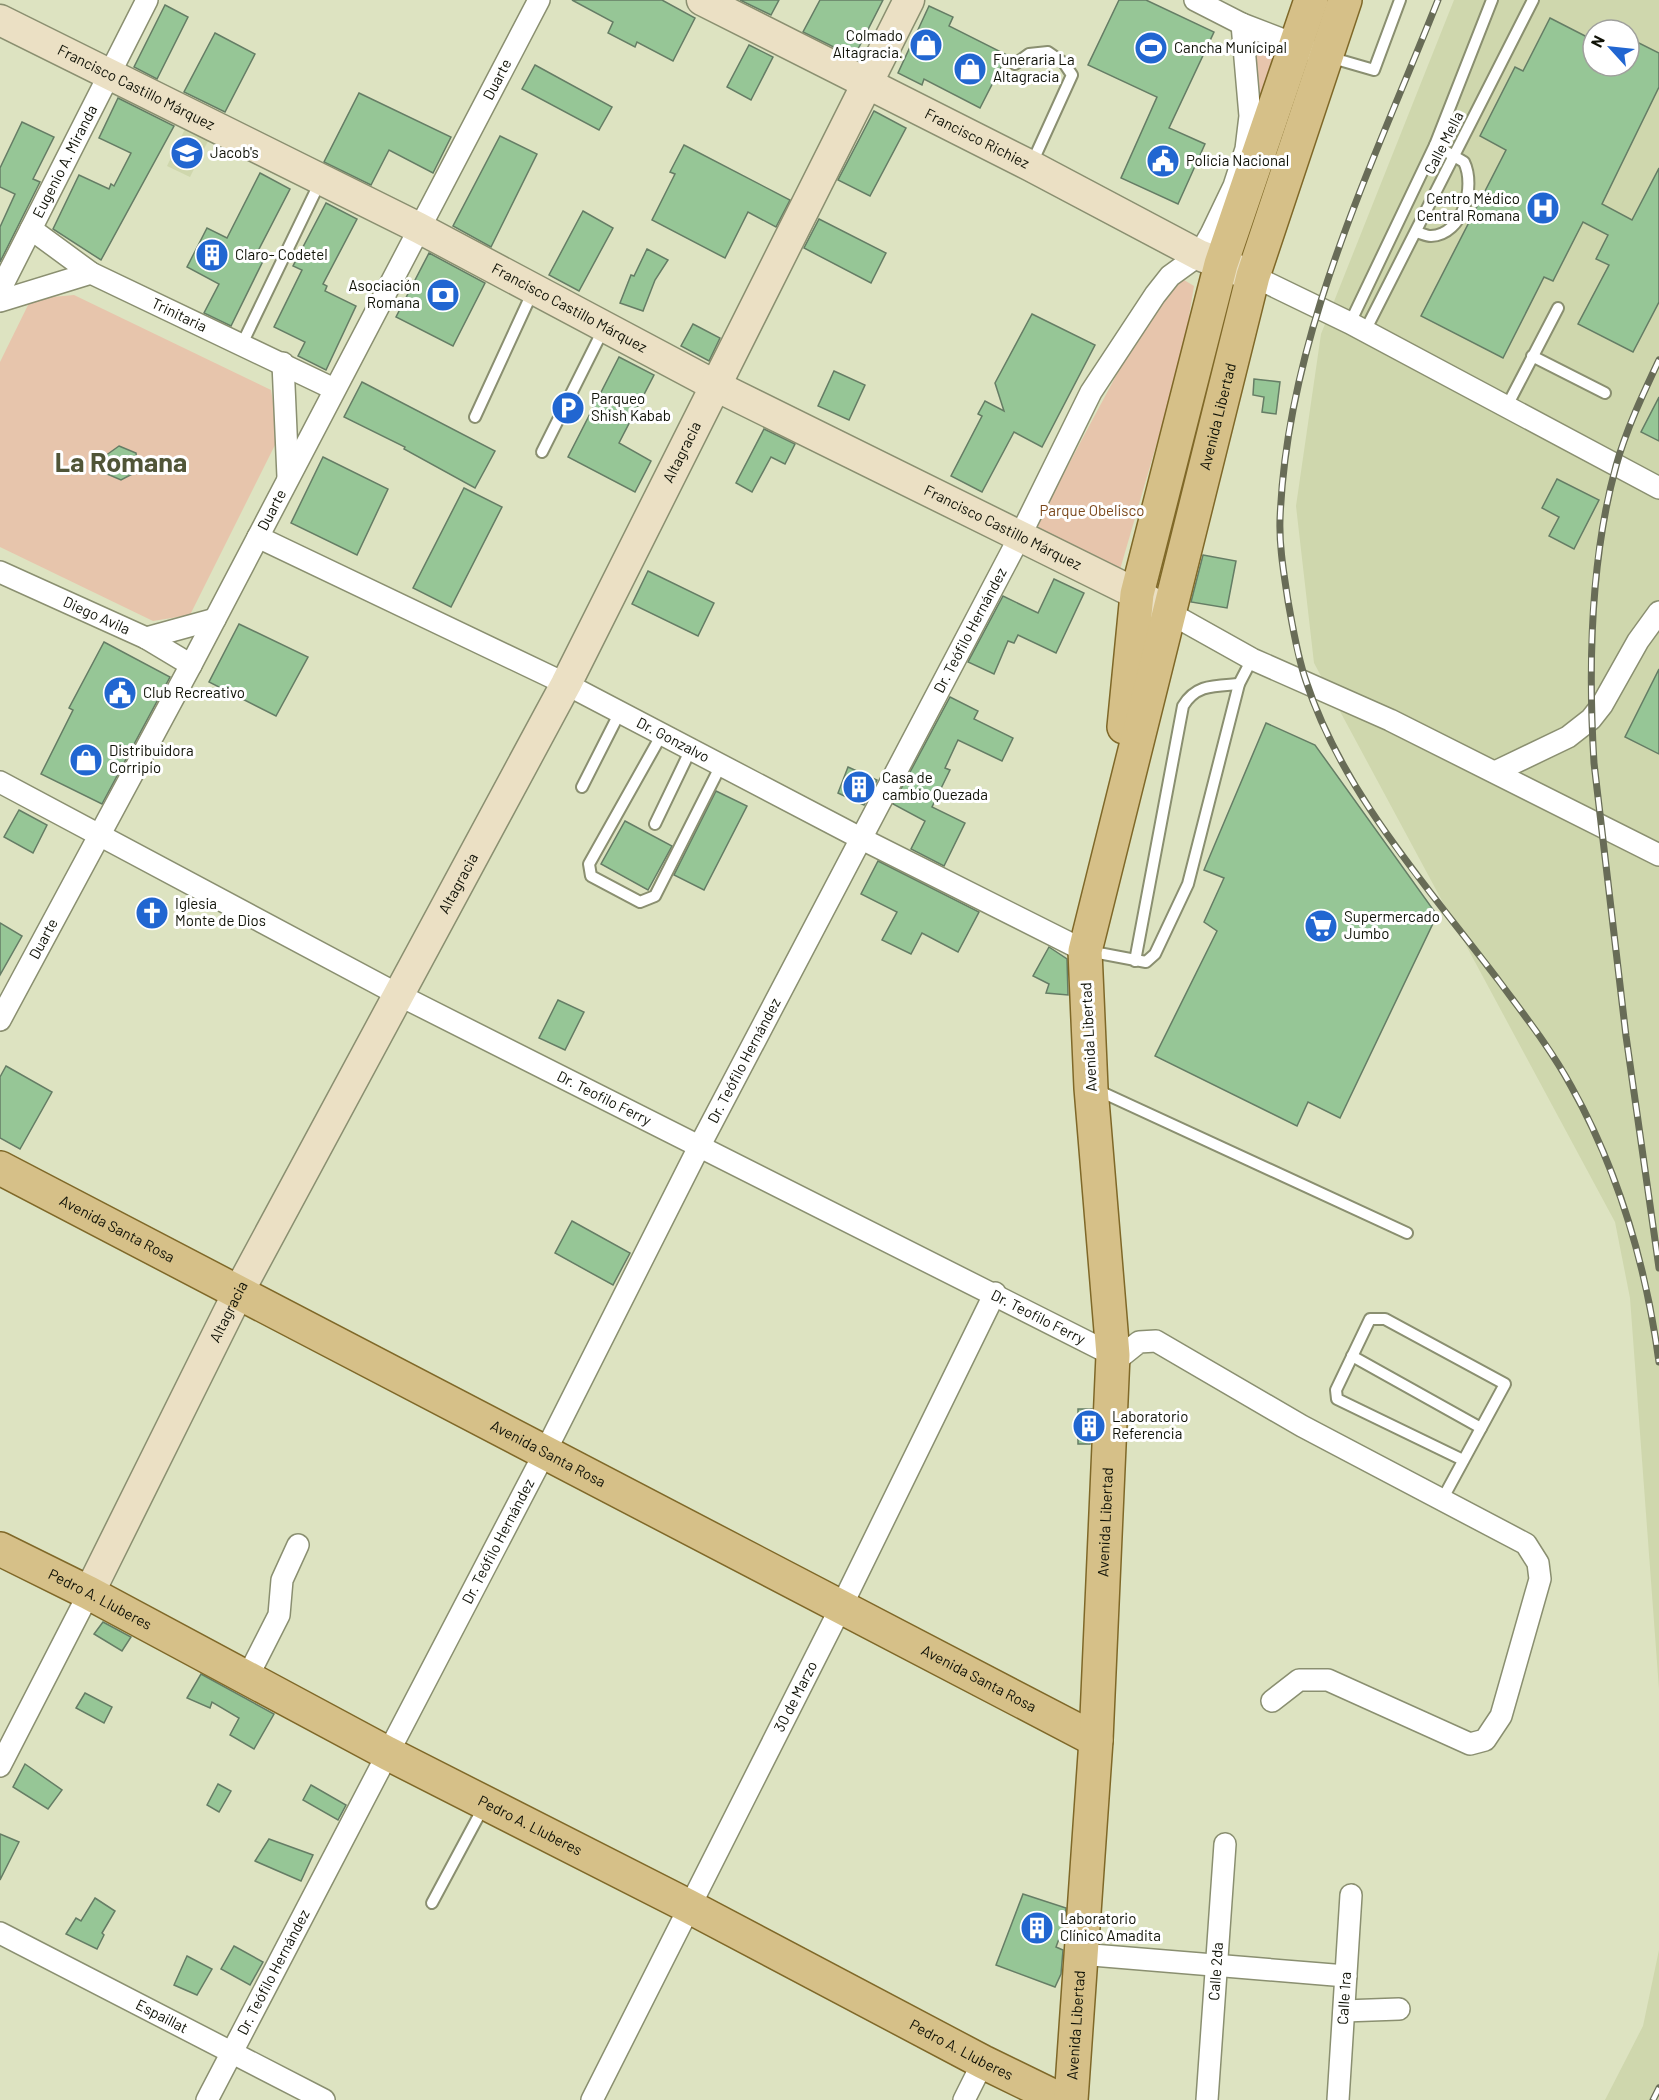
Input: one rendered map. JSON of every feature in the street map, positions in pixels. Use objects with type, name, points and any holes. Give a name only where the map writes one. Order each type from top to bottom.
[{"type":"main road","name":"Francisco Richiez","points":[[702,0],[1210,260],[1253,276]]},
{"type":"main road","name":"Altagracia","points":[[89,1593],[239,1291],[566,684],[909,0]]},
{"type":"main road","name":"Avenida Libertad","points":[[1113,839],[1137,594],[1210,260],[1311,0]]},
{"type":"main road","name":"Avenida Libertad","points":[[1071,2100],[1096,1740],[1113,1355],[1091,1088],[1084,951],[1253,276],[1345,0]]},
{"type":"main road","name":"Francisco Castillo Márquez","points":[[0,20],[418,228],[606,325],[716,386],[1137,594],[1168,612]]},
{"type":"main road","name":"Avenida Santa Rosa","points":[[0,1168],[239,1291],[544,1454],[1096,1740]]},
{"type":"main road","name":"Pedro A. Lluberes","points":[[0,1549],[89,1593],[387,1753],[688,1906],[982,2062],[1061,2100]]},
{"type":"street","name":"Eugenio A. Miranda","points":[[0,290],[147,0]]},
{"type":"street","name":"Duarte","points":[[0,1020],[191,665],[539,0]]},
{"type":"street","points":[[1195,0],[1242,24],[1326,56]]},
{"type":"street","name":"Dr. Teófilo Hernández","points":[[207,2100],[544,1454],[699,1147],[1020,536],[1091,392],[1170,276],[1210,260],[1246,149],[1250,116],[1242,24]]},
{"type":"street","name":"Trinitaria","points":[[31,229],[91,273],[334,389]]},
{"type":"street","points":[[0,301],[91,273]]},
{"type":"street","points":[[1253,276],[1357,327],[1659,488]]},
{"type":"street","points":[[283,363],[288,478]]},
{"type":"street","name":"Dr. Gonzalvo","points":[[258,537],[566,684],[862,839],[1084,951]]},
{"type":"street","name":"Diego Avila","points":[[0,572],[146,638],[191,665]]},
{"type":"street","points":[[1168,612],[1252,659],[1390,720],[1659,855]]},
{"type":"street","points":[[1495,772],[1568,737],[1592,719],[1638,641],[1659,612]]},
{"type":"street","points":[[146,638],[215,619]]},
{"type":"street","name":"Dr. Teofilo Ferry","points":[[0,782],[399,995],[1113,1355]]},
{"type":"street","name":"30 de Marzo","points":[[592,2100],[841,1607],[994,1293]]},
{"type":"street","points":[[1113,1355],[1119,1358],[1142,1341],[1156,1341],[1302,1426],[1443,1498],[1526,1544],[1538,1563],[1540,1579],[1501,1716],[1485,1740],[1470,1744],[1328,1680],[1299,1680],[1272,1701]]},
{"type":"street","points":[[247,1678],[279,1615],[282,1580],[298,1545]]},
{"type":"street","name":"Altagracia","points":[[0,1766],[89,1593]]},
{"type":"street","name":"Calle 2da","points":[[1207,2100],[1225,1844]]},
{"type":"street","name":"Calle 1ra","points":[[1338,2100],[1351,1895]]},
{"type":"street","name":"Espaillat","points":[[0,1933],[324,2100]]},
{"type":"street","points":[[1080,1954],[1346,1976]]},
{"type":"street","points":[[1344,2011],[1399,2009]]},
{"type":"street","points":[[964,2100],[982,2062]]},
{"type":"lane","points":[[1326,56],[1374,70],[1400,0]]},
{"type":"lane","name":"Calle Mella","points":[[1357,327],[1436,145],[1492,0]]},
{"type":"lane","name":"Calle Mella","points":[[1357,327],[1416,232],[1533,0]]},
{"type":"lane","points":[[1015,64],[1029,54],[1048,52],[1064,63],[1072,75],[1030,166]]},
{"type":"lane","points":[[1416,232],[1431,236],[1449,229],[1466,203],[1470,183],[1464,162],[1436,145]]},
{"type":"lane","points":[[242,344],[321,181]]},
{"type":"lane","points":[[475,417],[535,288]]},
{"type":"lane","points":[[1507,406],[1558,308]]},
{"type":"lane","points":[[542,452],[606,325]]},
{"type":"lane","points":[[1532,356],[1605,393]]},
{"type":"lane","points":[[1084,951],[1146,962],[1155,954],[1188,884],[1239,684],[1252,659]]},
{"type":"lane","points":[[1135,961],[1183,706],[1195,690],[1239,684]]},
{"type":"lane","points":[[582,787],[620,712]]},
{"type":"lane","points":[[662,734],[589,864],[591,876],[640,902],[655,896],[721,765]]},
{"type":"lane","points":[[655,824],[691,749]]},
{"type":"lane","points":[[1091,1088],[1407,1233]]},
{"type":"lane","points":[[1443,1498],[1481,1428],[1504,1384],[1385,1319],[1370,1319],[1336,1390],[1337,1399],[1463,1461]]},
{"type":"lane","points":[[1352,1356],[1481,1428]]},
{"type":"lane","points":[[432,1903],[486,1803]]},
{"type":"shaded area","points":[[1454,0],[1659,0],[1659,1689],[1630,1298],[1615,1222],[1314,663],[1296,506],[1321,334]]},
{"type":"shaded area","name":"Jacob's","points":[[185,129],[208,141],[190,177],[167,166]]},
{"type":"shaded area","points":[[1659,1950],[1659,2100],[1605,2100],[1643,2026]]},
{"type":"green space","points":[[1247,36],[1279,58],[1256,115]]},
{"type":"green space","name":"Parque Obelisco","points":[[1179,277],[1194,286],[1183,353],[1119,573],[1033,531],[1157,299]]},
{"type":"green space","points":[[74,295],[271,390],[279,437],[190,615],[153,621],[0,547],[0,362],[31,299]]},
{"type":"building","points":[[572,0],[662,0],[695,18],[673,61],[637,42],[635,47],[608,33],[613,22]]},
{"type":"building","points":[[740,0],[779,0],[771,15]]},
{"type":"building","points":[[820,0],[883,0],[854,57],[803,32]]},
{"type":"building","name":"Cancha Municipal","points":[[1119,0],[1146,0],[1214,32],[1169,128],[1205,144],[1178,204],[1121,178],[1157,97],[1088,65]]},
{"type":"building","points":[[165,5],[188,17],[157,79],[134,67]]},
{"type":"building","points":[[929,6],[953,17],[949,26],[1007,55],[980,108],[924,79],[922,85],[898,73]]},
{"type":"building","name":"Centro Médico Central Romana","points":[[1550,18],[1581,34],[1581,78],[1641,78],[1641,44],[1659,53],[1659,87],[1602,204],[1632,220],[1659,168],[1659,302],[1633,352],[1578,324],[1609,265],[1596,259],[1608,235],[1583,222],[1553,281],[1544,277],[1503,358],[1421,316],[1506,150],[1480,136],[1515,67],[1523,71]]},
{"type":"building","points":[[215,33],[255,54],[225,112],[184,92]]},
{"type":"building","points":[[749,45],[773,57],[751,100],[727,87]]},
{"type":"building","points":[[535,65],[612,107],[599,130],[522,89]]},
{"type":"building","points":[[359,93],[451,137],[433,173],[389,150],[371,185],[324,162]]},
{"type":"building","points":[[118,98],[174,126],[101,260],[53,229],[79,175],[109,189],[111,184],[114,186],[131,153],[99,138]]},
{"type":"building","points":[[874,111],[906,128],[870,196],[838,180]]},
{"type":"building","points":[[22,122],[54,137],[33,179],[40,182],[0,262],[0,227],[15,194],[0,187],[0,168]]},
{"type":"building","points":[[500,136],[537,154],[491,247],[453,226]]},
{"type":"building","points":[[684,145],[790,200],[776,227],[748,212],[725,258],[652,220],[675,174],[670,172]]},
{"type":"building","points":[[260,173],[290,189],[256,255],[264,259],[231,326],[204,313],[219,284],[187,267],[207,228],[227,238]]},
{"type":"building","points":[[326,203],[357,219],[323,284],[327,286],[325,291],[356,306],[326,370],[298,356],[305,342],[274,327],[302,270],[293,266]]},
{"type":"building","points":[[583,211],[613,228],[579,291],[549,275]]},
{"type":"building","points":[[819,219],[886,253],[871,283],[804,248]]},
{"type":"building","points":[[647,249],[668,260],[655,280],[643,311],[620,303],[631,275],[634,276]]},
{"type":"building","name":"Asociación Romana","points":[[429,253],[485,283],[453,346],[396,317]]},
{"type":"building","points":[[1032,314],[1095,345],[1042,447],[1014,432],[982,492],[951,476],[982,416],[978,414],[985,401],[1004,411],[995,383]]},
{"type":"building","points":[[693,324],[720,338],[709,361],[681,346]]},
{"type":"building","points":[[619,357],[654,375],[619,443],[651,461],[635,492],[568,457]]},
{"type":"building","points":[[834,371],[865,385],[849,420],[818,406]]},
{"type":"building","points":[[1254,379],[1280,382],[1276,414],[1262,412],[1264,397],[1253,395]]},
{"type":"building","points":[[362,382],[495,451],[475,488],[404,449],[405,447],[344,417]]},
{"type":"building","points":[[1659,397],[1659,441],[1641,432]]},
{"type":"building","points":[[764,429],[795,444],[785,464],[771,457],[752,492],[736,483]]},
{"type":"building","points":[[119,446],[136,453],[138,471],[121,480],[107,474],[105,456]]},
{"type":"building","points":[[323,457],[388,489],[357,555],[291,523]]},
{"type":"building","points":[[1557,479],[1599,500],[1574,549],[1549,536],[1559,517],[1542,508]]},
{"type":"building","points":[[464,488],[502,507],[451,607],[413,588]]},
{"type":"building","points":[[1203,555],[1236,561],[1227,608],[1191,602]]},
{"type":"building","points":[[648,571],[714,603],[698,636],[632,604]]},
{"type":"building","points":[[1054,579],[1084,593],[1056,653],[1018,635],[1014,643],[1008,641],[994,674],[968,662],[1003,596],[1038,613]]},
{"type":"building","points":[[239,624],[308,657],[276,716],[209,682]]},
{"type":"building","points":[[104,642],[170,677],[102,804],[41,774],[73,710],[69,708]]},
{"type":"building","points":[[1659,669],[1659,754],[1625,737]]},
{"type":"building","points":[[950,697],[978,711],[974,719],[1013,738],[1002,761],[958,740],[945,768],[950,770],[932,807],[965,823],[944,866],[911,849],[925,821],[893,804]]},
{"type":"building","name":"Supermercado Jumbo","points":[[1266,723],[1315,745],[1437,915],[1340,1118],[1308,1102],[1297,1126],[1155,1056],[1217,931],[1204,922],[1224,878],[1204,870]]},
{"type":"building","name":"Casa de cambio Quezada","points":[[848,767],[877,780],[864,805],[838,793]]},
{"type":"building","points":[[716,791],[747,806],[704,890],[674,875]]},
{"type":"building","points":[[19,810],[47,825],[33,853],[4,837]]},
{"type":"building","points":[[625,821],[672,846],[648,890],[601,864]]},
{"type":"building","points":[[878,861],[979,912],[958,952],[922,933],[911,954],[882,940],[897,912],[861,894]]},
{"type":"building","points":[[0,923],[22,936],[0,975]]},
{"type":"building","points":[[1049,947],[1067,959],[1068,995],[1046,993],[1049,984],[1033,976]]},
{"type":"building","points":[[558,1000],[584,1012],[565,1050],[539,1038]]},
{"type":"building","points":[[6,1066],[52,1092],[20,1149],[0,1138],[0,1077]]},
{"type":"building","points":[[572,1221],[630,1253],[613,1285],[555,1253]]},
{"type":"building","points":[[1078,1409],[1092,1409],[1090,1444],[1078,1444]]},
{"type":"building","points":[[103,1622],[131,1637],[122,1651],[94,1634]]},
{"type":"building","points":[[201,1674],[274,1714],[254,1749],[230,1735],[239,1718],[212,1702],[210,1708],[187,1698]]},
{"type":"building","points":[[85,1693],[112,1707],[104,1723],[76,1708]]},
{"type":"building","points":[[25,1764],[62,1790],[48,1809],[13,1787]]},
{"type":"building","points":[[218,1784],[231,1791],[219,1812],[207,1805]]},
{"type":"building","points":[[311,1785],[346,1805],[338,1820],[303,1800]]},
{"type":"building","points":[[0,1834],[19,1842],[0,1880]]},
{"type":"building","points":[[269,1839],[313,1855],[301,1881],[255,1861]]},
{"type":"building","name":"Laboratorio Clínico Amadita","points":[[1023,1894],[1066,1908],[1064,1925],[1056,1947],[1063,1950],[1061,1974],[1055,1987],[996,1965]]},
{"type":"building","points":[[95,1898],[115,1911],[102,1933],[104,1935],[97,1949],[66,1934],[76,1918],[81,1921]]},
{"type":"building","points":[[234,1946],[263,1962],[250,1985],[221,1969]]},
{"type":"building","points":[[187,1956],[212,1969],[197,1995],[174,1985]]},
{"type":"railway","points":[[1438,0],[1337,254],[1298,384],[1286,451],[1280,519],[1281,550],[1288,601],[1306,681],[1322,722],[1342,762],[1365,801],[1416,875],[1546,1045],[1588,1118],[1603,1151],[1628,1220],[1646,1290],[1659,1362]]},
{"type":"railway","points":[[1659,360],[1625,439],[1607,502],[1596,576],[1591,651],[1594,763],[1626,1036],[1659,1268]]},
{"type":"railway","points":[[1653,2100],[1659,2088]]},
{"type":"place","name":"Colmado Altagracia.","points":[[926,45]]},
{"type":"place","name":"Cancha Municipal","points":[[1151,48]]},
{"type":"place","name":"Funeraria La Altagracia","points":[[970,69]]},
{"type":"place","name":"Jacob's","points":[[187,153]]},
{"type":"place","name":"Policia Nacional","points":[[1163,161]]},
{"type":"place","name":"Centro Médico Central Romana","points":[[1543,208]]},
{"type":"place","name":"Claro- Codetel","points":[[212,255]]},
{"type":"place","name":"Asociación Romana","points":[[443,295]]},
{"type":"place","name":"Parqueo Shish Kabab","points":[[568,408]]},
{"type":"place","name":"Club Recreativo","points":[[120,693]]},
{"type":"place","name":"Distribuidora Corripio","points":[[86,760]]},
{"type":"place","name":"Casa de cambio Quezada","points":[[859,787]]},
{"type":"place","name":"Iglesia Monte de Dios","points":[[152,913]]},
{"type":"place","name":"Supermercado Jumbo","points":[[1321,926]]},
{"type":"place","name":"Laboratorio Referencia","points":[[1089,1426]]},
{"type":"place","name":"Laboratorio Clínico Amadita","points":[[1037,1928]]},
{"type":"district","name":"La Romana","points":[[121,463]]}]
